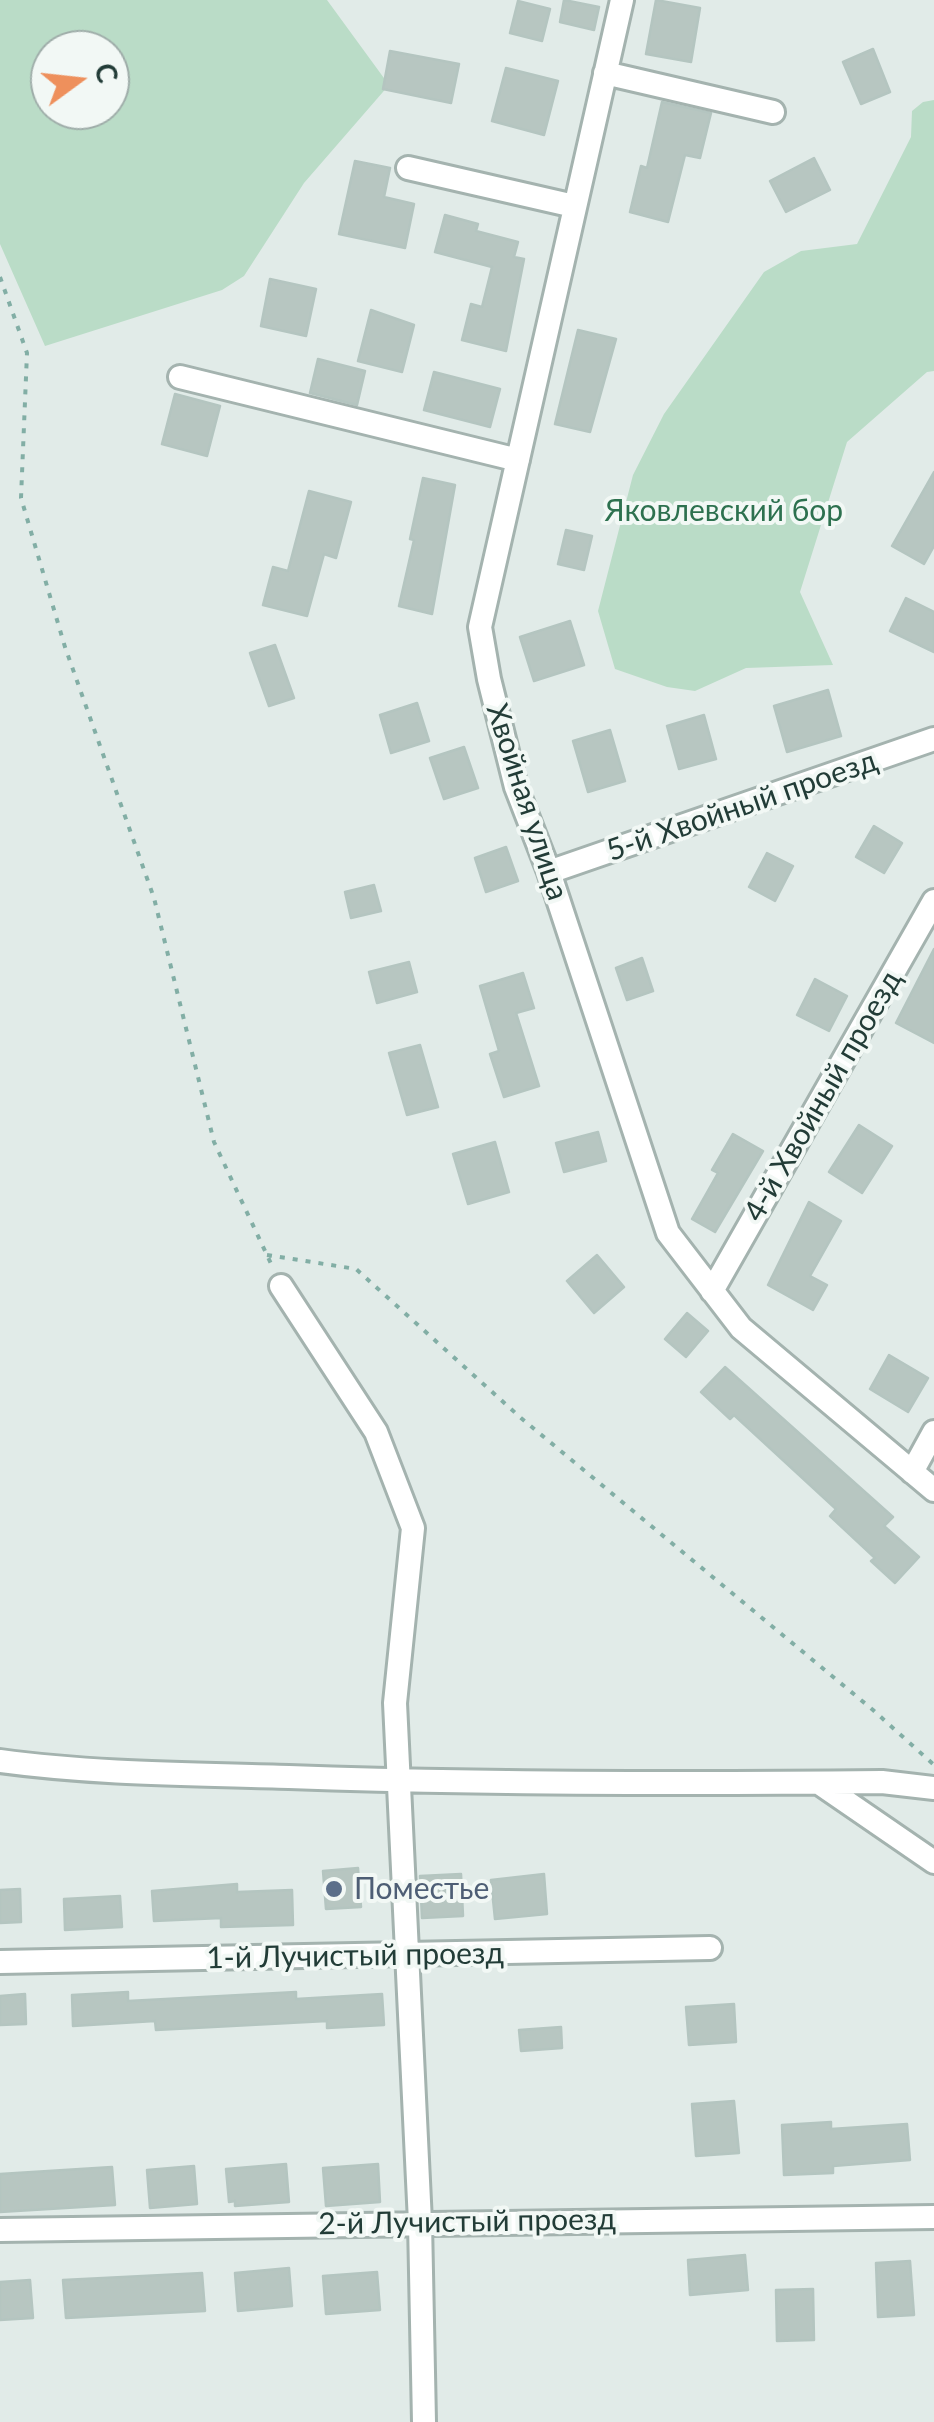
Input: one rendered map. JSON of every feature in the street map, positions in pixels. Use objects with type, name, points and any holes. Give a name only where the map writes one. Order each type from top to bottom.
[{"type":"street","name":"Хвойная улица","points":[[622,0],[480,627],[489,679],[516,787],[549,872],[668,1233],[740,1328],[934,1490]]},
{"type":"street","points":[[605,72],[773,112]]},
{"type":"street","points":[[408,168],[574,206]]},
{"type":"street","points":[[180,377],[518,460]]},
{"type":"street","name":"5-й Хвойный проезд","points":[[549,872],[934,739]]},
{"type":"street","name":"4-й Хвойный проезд","points":[[712,1291],[934,901]]},
{"type":"street","points":[[282,1286],[376,1432],[414,1528],[395,1703],[420,2222],[424,2422]]},
{"type":"street","points":[[912,1472],[934,1432]]},
{"type":"street","points":[[0,1762],[178,1774],[396,1781],[882,1782],[934,1788]]},
{"type":"street","points":[[820,1782],[934,1862]]},
{"type":"street","name":"1-й Лучистый проезд","points":[[0,1962],[710,1948]]},
{"type":"street","name":"2-й Лучистый проезд","points":[[0,2230],[934,2218]]},
{"type":"path","points":[[0,277],[27,353],[21,498],[65,647],[154,898],[214,1142],[282,1286]]},
{"type":"path","points":[[267,1255],[356,1269],[521,1418],[934,1765]]},
{"type":"green space","points":[[0,0],[327,0],[389,85],[304,183],[244,276],[222,290],[45,346],[0,244]]},
{"type":"green space","name":"Яковлевский бор","points":[[934,100],[934,371],[927,372],[847,442],[800,592],[833,665],[746,668],[695,691],[667,687],[615,669],[598,611],[633,475],[664,414],[764,272],[801,251],[857,244],[911,137],[912,111],[923,102]]},
{"type":"building","points":[[564,0],[599,7],[594,30],[560,22]]},
{"type":"building","points":[[656,0],[700,8],[691,62],[646,54]]},
{"type":"building","points":[[518,1],[550,9],[542,41],[510,33]]},
{"type":"building","points":[[873,49],[890,92],[861,104],[843,62]]},
{"type":"building","points":[[390,51],[459,64],[451,103],[383,89]]},
{"type":"building","points":[[506,68],[558,81],[544,135],[492,121]]},
{"type":"building","points":[[662,102],[711,113],[700,158],[685,155],[668,222],[630,212],[641,166],[647,168]]},
{"type":"building","points":[[814,158],[830,190],[786,212],[770,181]]},
{"type":"building","points":[[355,161],[390,168],[384,197],[414,204],[405,248],[339,234]]},
{"type":"building","points":[[445,215],[478,224],[476,231],[518,242],[514,257],[524,259],[506,351],[462,340],[471,304],[482,307],[492,267],[435,252]]},
{"type":"building","points":[[270,279],[316,289],[306,336],[261,326]]},
{"type":"building","points":[[371,310],[414,325],[402,372],[358,361]]},
{"type":"building","points":[[578,330],[616,339],[590,432],[555,424]]},
{"type":"building","points":[[318,359],[365,371],[357,405],[310,393]]},
{"type":"building","points":[[434,372],[500,389],[490,427],[424,410]]},
{"type":"building","points":[[175,394],[220,406],[207,456],[162,444]]},
{"type":"building","points":[[934,472],[934,546],[924,564],[892,546]]},
{"type":"building","points":[[423,478],[455,485],[432,614],[399,606]]},
{"type":"building","points":[[309,491],[351,502],[336,558],[324,554],[307,616],[263,605],[273,567],[288,571]]},
{"type":"building","points":[[566,530],[592,536],[584,570],[558,564]]},
{"type":"building","points":[[906,598],[934,612],[934,652],[890,631]]},
{"type":"building","points":[[570,621],[584,665],[534,681],[520,637]]},
{"type":"building","points":[[275,645],[294,698],[269,706],[250,653]]},
{"type":"building","points":[[828,690],[841,736],[787,752],[774,706]]},
{"type":"building","points":[[417,703],[429,741],[391,753],[380,715]]},
{"type":"building","points":[[704,715],[716,759],[679,769],[667,726]]},
{"type":"building","points":[[610,730],[625,781],[588,792],[573,741]]},
{"type":"building","points":[[464,747],[478,788],[444,799],[430,758]]},
{"type":"building","points":[[874,826],[902,843],[884,873],[856,857]]},
{"type":"building","points":[[506,847],[518,881],[486,892],[475,858]]},
{"type":"building","points":[[767,853],[793,866],[775,901],[749,887]]},
{"type":"building","points":[[374,885],[381,911],[351,918],[345,892]]},
{"type":"building","points":[[934,949],[934,1043],[896,1023]]},
{"type":"building","points":[[642,958],[653,991],[627,1000],[616,968]]},
{"type":"building","points":[[409,962],[417,992],[377,1003],[369,972]]},
{"type":"building","points":[[523,973],[534,1008],[516,1013],[539,1086],[504,1097],[490,1054],[499,1051],[480,986]]},
{"type":"building","points":[[815,979],[847,996],[829,1031],[797,1015]]},
{"type":"building","points":[[420,1045],[438,1107],[407,1115],[389,1053]]},
{"type":"building","points":[[859,1125],[892,1146],[862,1193],[829,1172]]},
{"type":"building","points":[[598,1132],[606,1161],[564,1172],[556,1143]]},
{"type":"building","points":[[733,1134],[763,1151],[715,1232],[692,1219],[718,1173],[712,1170]]},
{"type":"building","points":[[495,1142],[509,1192],[468,1204],[453,1154]]},
{"type":"building","points":[[809,1202],[841,1221],[810,1276],[827,1285],[813,1310],[768,1285]]},
{"type":"building","points":[[597,1255],[624,1287],[594,1313],[567,1281]]},
{"type":"building","points":[[687,1313],[708,1331],[686,1357],[665,1339]]},
{"type":"building","points":[[889,1355],[928,1378],[908,1412],[870,1389]]},
{"type":"building","points":[[725,1367],[893,1517],[884,1526],[919,1557],[895,1583],[871,1561],[875,1558],[830,1516],[836,1509],[734,1415],[730,1419],[701,1392]]},
{"type":"building","points":[[358,1868],[361,1907],[326,1909],[323,1871]]},
{"type":"building","points":[[461,1874],[463,1916],[422,1918],[420,1876]]},
{"type":"building","points":[[544,1874],[547,1914],[495,1919],[491,1880]]},
{"type":"building","points":[[237,1884],[237,1892],[292,1890],[293,1925],[221,1927],[221,1918],[154,1921],[152,1891]]},
{"type":"building","points":[[20,1889],[21,1922],[0,1923],[0,1890]]},
{"type":"building","points":[[120,1896],[122,1927],[65,1930],[64,1899]]},
{"type":"building","points":[[128,1992],[128,2001],[296,1992],[296,1999],[382,1994],[384,2025],[327,2028],[327,2021],[156,2030],[155,2021],[73,2026],[72,1995]]},
{"type":"building","points":[[25,1994],[26,2024],[0,2025],[0,1996]]},
{"type":"building","points":[[734,2004],[736,2042],[689,2045],[686,2007]]},
{"type":"building","points":[[561,2027],[562,2048],[521,2051],[519,2030]]},
{"type":"building","points":[[734,2101],[739,2153],[696,2156],[692,2104]]},
{"type":"building","points":[[831,2122],[831,2129],[907,2124],[910,2160],[833,2166],[833,2173],[784,2175],[782,2125]]},
{"type":"building","points":[[286,2164],[289,2202],[235,2206],[235,2201],[229,2202],[226,2169]]},
{"type":"building","points":[[378,2164],[380,2202],[326,2206],[323,2168]]},
{"type":"building","points":[[194,2166],[197,2204],[150,2208],[147,2170]]},
{"type":"building","points":[[112,2167],[115,2205],[0,2212],[0,2174]]},
{"type":"building","points":[[745,2255],[748,2290],[690,2295],[688,2260]]},
{"type":"building","points":[[910,2261],[914,2315],[878,2317],[876,2263]]},
{"type":"building","points":[[289,2268],[292,2306],[238,2311],[235,2273]]},
{"type":"building","points":[[377,2272],[380,2310],[326,2314],[323,2276]]},
{"type":"building","points":[[202,2273],[205,2311],[66,2318],[63,2280]]},
{"type":"building","points":[[30,2280],[33,2318],[0,2320],[0,2282]]},
{"type":"building","points":[[813,2289],[814,2340],[777,2341],[776,2290]]},
{"type":"place","name":"Поместье","points":[[334,1889]]}]
